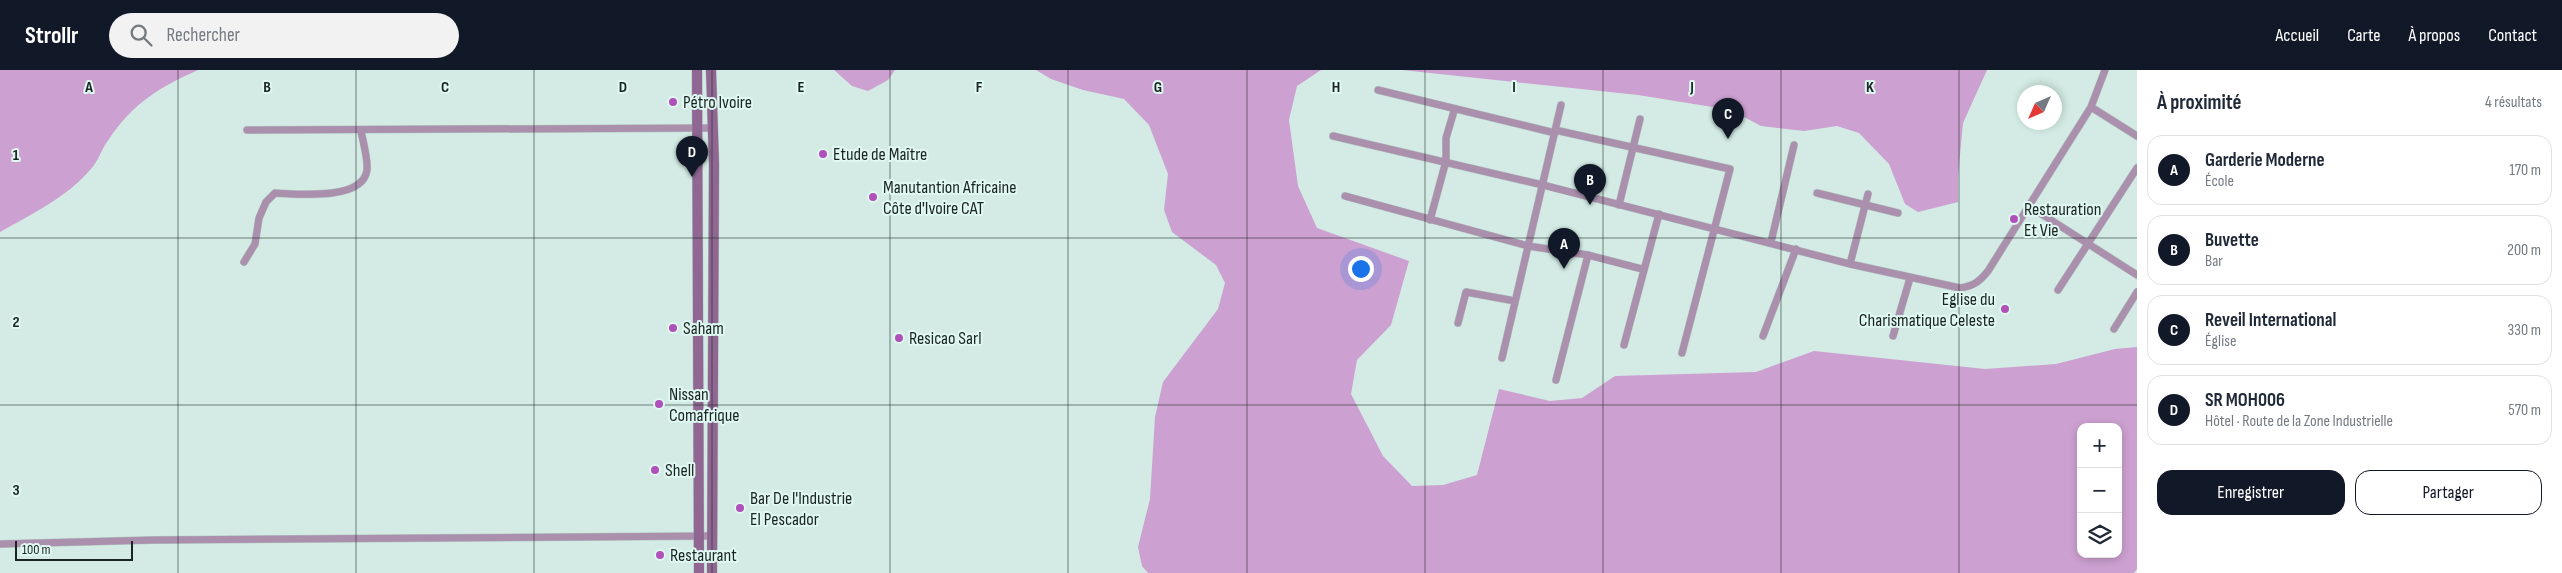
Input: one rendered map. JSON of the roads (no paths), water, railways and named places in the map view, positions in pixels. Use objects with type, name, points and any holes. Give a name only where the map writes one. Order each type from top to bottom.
[{"type":"main road","points":[[697,70],[699,573]]},
{"type":"main road","points":[[711,70],[713,128],[712,573]]},
{"type":"street","points":[[1333,136],[1446,161],[1770,242],[1850,264],[1960,288],[1970,287],[1980,282],[2091,107],[2106,70]]},
{"type":"street","points":[[1378,90],[1454,111],[1730,169],[1682,353]]},
{"type":"street","points":[[1502,358],[1562,104]]},
{"type":"street","points":[[2091,107],[2137,136]]},
{"type":"street","points":[[1430,220],[1446,161],[1446,138],[1454,111]]},
{"type":"street","points":[[1619,205],[1640,119]]},
{"type":"street","points":[[247,130],[713,128]]},
{"type":"street","points":[[244,262],[255,244],[255,231],[266,202],[276,193],[342,192],[362,182],[367,170],[361,131]]},
{"type":"street","points":[[1770,242],[1794,145]]},
{"type":"street","points":[[2058,290],[2137,168]]},
{"type":"street","points":[[1817,193],[1898,213]]},
{"type":"street","points":[[1850,264],[1868,194]]},
{"type":"street","points":[[1345,196],[1528,246],[1588,255],[1642,269]]},
{"type":"street","points":[[2029,206],[2137,275]]},
{"type":"street","points":[[1624,345],[1642,269],[1658,214]]},
{"type":"street","points":[[1763,336],[1796,249]]},
{"type":"street","points":[[1556,380],[1588,255]]},
{"type":"street","points":[[1893,336],[1910,278]]},
{"type":"street","points":[[1458,324],[1466,292],[1515,301]]},
{"type":"street","points":[[2114,329],[2137,292]]},
{"type":"street","points":[[0,544],[162,540],[712,536]]},
{"type":"place","name":"Pétro Ivoire","points":[[673,102]]},
{"type":"place","name":"Reveil International","points":[[1728,139]]},
{"type":"place","name":"Etude de Maître","points":[[823,154]]},
{"type":"place","name":"SR MOH006","points":[[692,177]]},
{"type":"place","name":"Manutantion Africaine Côte d'Ivoire CAT","points":[[873,197]]},
{"type":"place","name":"Buvette","points":[[1590,205]]},
{"type":"place","name":"Restauration Et Vie","points":[[2014,219]]},
{"type":"place","name":"Garderie Moderne","points":[[1564,269]]},
{"type":"place","name":"Eglise du Charismatique Celeste","points":[[2005,309]]},
{"type":"place","name":"Saham","points":[[673,328]]},
{"type":"place","name":"Resicao Sarl","points":[[899,338]]},
{"type":"place","name":"Nissan Comafrique","points":[[659,404]]},
{"type":"place","name":"Shell","points":[[655,470]]},
{"type":"place","name":"Bar De l'Industrie El Pescador","points":[[740,508]]},
{"type":"place","name":"Restaurant","points":[[660,555]]}]
